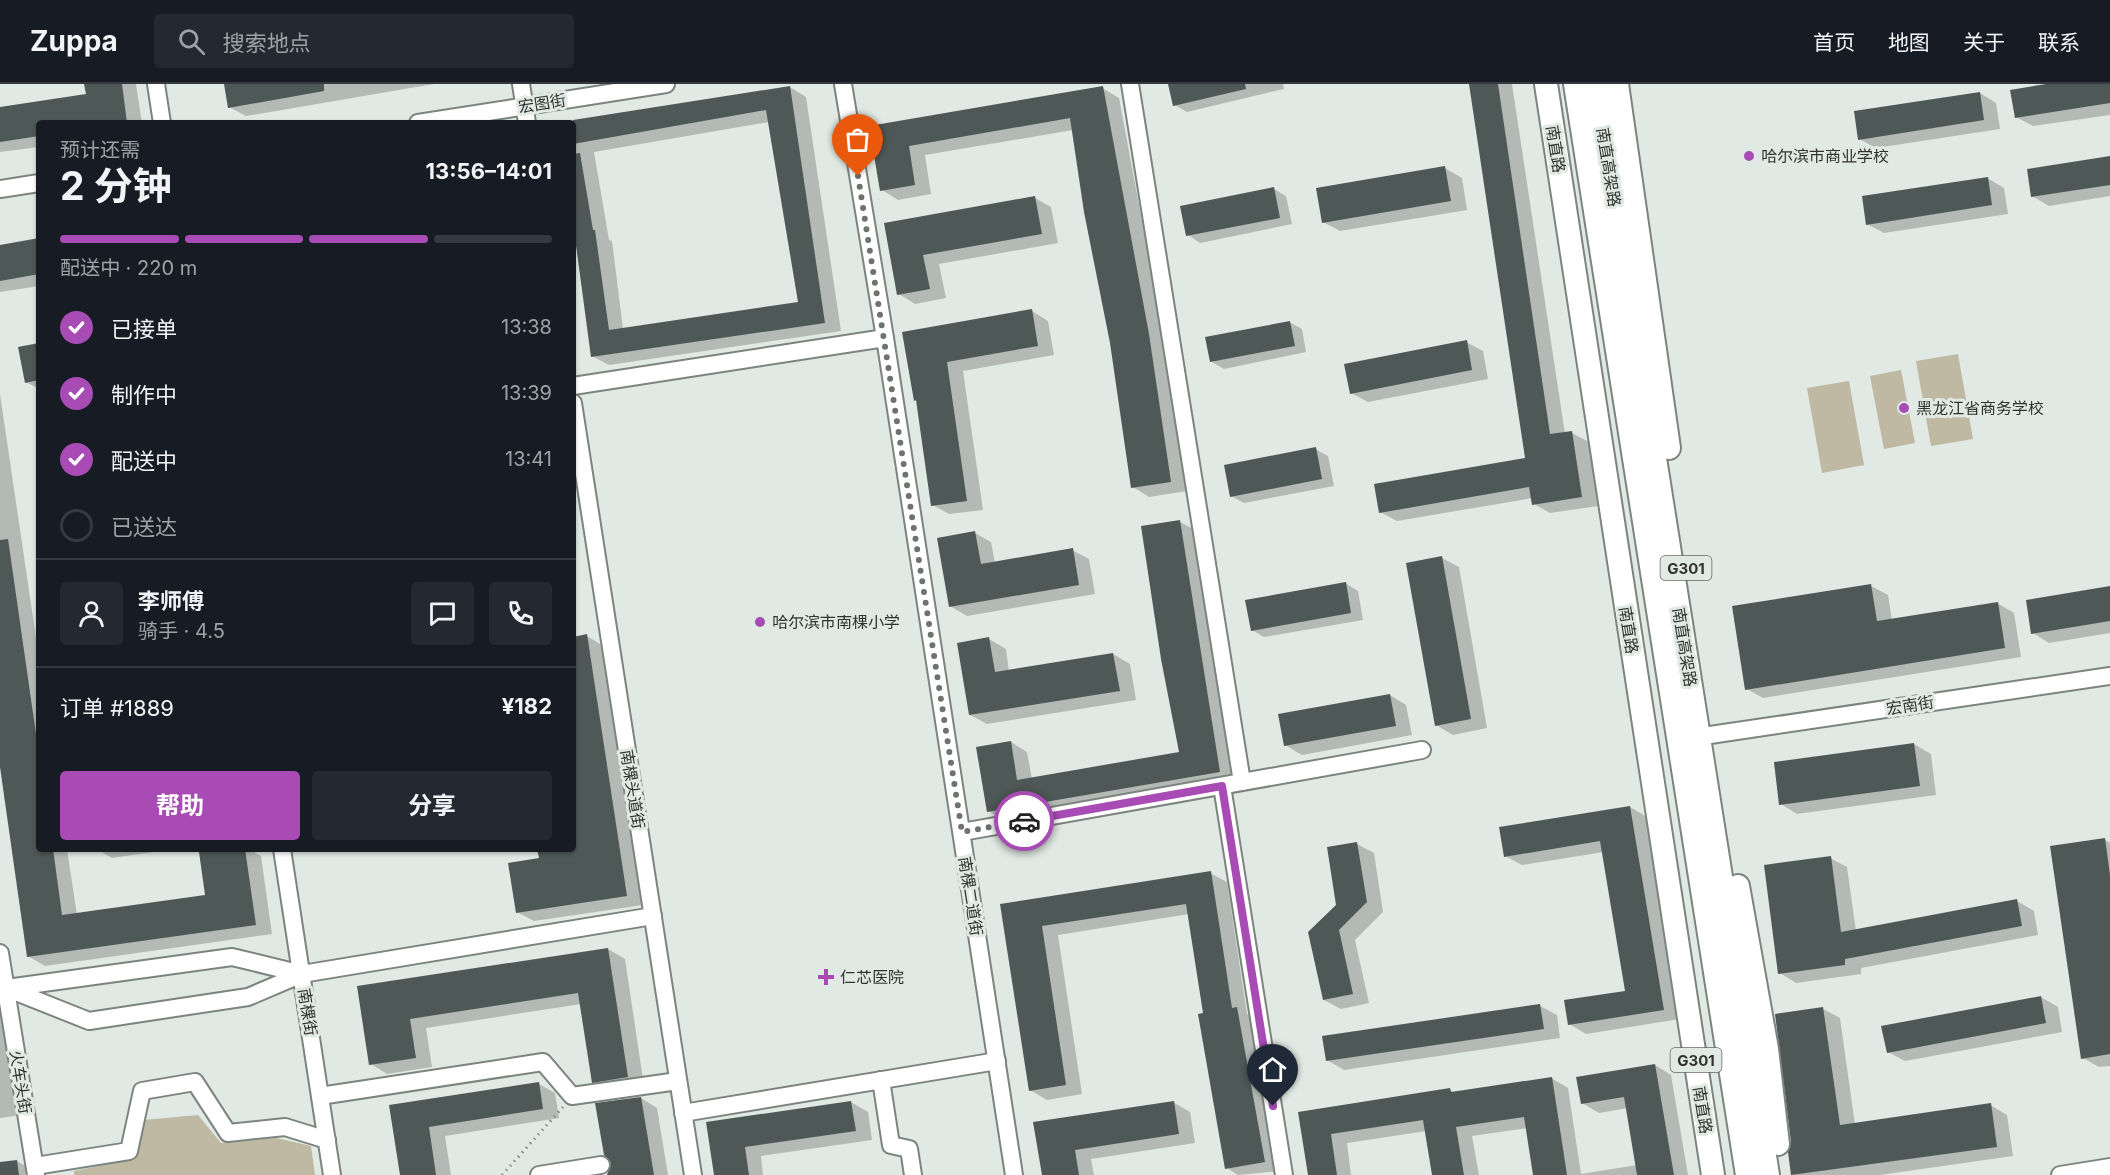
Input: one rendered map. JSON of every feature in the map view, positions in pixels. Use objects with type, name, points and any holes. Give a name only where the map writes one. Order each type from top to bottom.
[{"type":"highway","name":"南直路","points":[[1546,84],[1713,1175]]},
{"type":"highway","name":"南直高架路","points":[[1575,84],[1747,1175]]},
{"type":"highway","name":"南直高架路","points":[[1596,84],[1768,1175]]},
{"type":"highway","name":"G301","points":[[1617,84],[1710,735],[1767,1049],[1781,1175]]},
{"type":"street","points":[[156,84],[162,120]]},
{"type":"street","points":[[521,84],[526,115]]},
{"type":"street","name":"宏图街","points":[[458,120],[526,115],[666,84]]},
{"type":"street","name":"南棵二道街","points":[[843,84],[885,338],[1014,1175]]},
{"type":"street","points":[[1130,84],[1242,782]]},
{"type":"street","points":[[0,189],[36,183]]},
{"type":"street","points":[[576,386],[885,338]]},
{"type":"street","name":"南棵头道街","points":[[576,422],[693,1175]]},
{"type":"street","name":"宏南街","points":[[1710,735],[2110,676]]},
{"type":"street","points":[[962,832],[1422,750]]},
{"type":"street","points":[[1222,786],[1284,1175]]},
{"type":"street","name":"南棵街","points":[[282,852],[332,1175]]},
{"type":"street","points":[[6,988],[89,1021],[248,997],[302,974],[652,916]]},
{"type":"street","name":"火车头街","points":[[0,953],[36,1170]]},
{"type":"street","points":[[6,988],[232,957],[302,974]]},
{"type":"street","points":[[683,1113],[997,1061]]},
{"type":"street","points":[[320,1096],[543,1062],[572,1096],[678,1081]]},
{"type":"street","points":[[881,1080],[891,1145],[909,1149],[913,1175]]},
{"type":"street","points":[[36,1170],[129,1151],[142,1091],[195,1082],[228,1133],[285,1127],[327,1140]]},
{"type":"street","points":[[539,1175],[601,1165]]},
{"type":"street","points":[[2060,1175],[2110,1167]]},
{"type":"path","points":[[502,1175],[572,1096]]},
{"type":"shaded area","points":[[1958,354],[1973,439],[1931,446],[1916,361]]},
{"type":"shaded area","points":[[1901,370],[1915,443],[1884,449],[1870,376]]},
{"type":"shaded area","points":[[1849,381],[1864,465],[1822,473],[1807,388]]},
{"type":"shaded area","points":[[198,1115],[221,1143],[276,1138],[311,1146],[315,1175],[74,1175],[74,1171],[134,1159],[143,1120]]},
{"type":"building","points":[[84,84],[122,84],[127,120],[36,120],[36,136],[0,142],[0,107],[86,94]]},
{"type":"building","points":[[224,84],[324,84],[324,91],[228,108]]},
{"type":"building","points":[[1168,84],[1245,84],[1246,89],[1173,106]]},
{"type":"building","points":[[1469,84],[1498,84],[1550,434],[1572,431],[1582,497],[1532,505],[1529,487],[1379,513],[1374,484],[1525,458]]},
{"type":"building","points":[[2046,84],[2110,84],[2110,103],[2015,118],[2010,90]]},
{"type":"building","points":[[790,86],[825,323],[591,357],[576,245],[576,154],[580,153],[593,230],[595,230],[609,330],[798,302],[766,110],[576,143],[576,120],[573,120]]},
{"type":"building","points":[[1103,86],[1149,334],[1171,482],[1131,488],[1110,343],[1084,212],[1070,118],[909,146],[915,185],[880,191],[869,126]]},
{"type":"building","points":[[1980,92],[1984,120],[1858,140],[1854,111]]},
{"type":"building","points":[[2110,156],[2110,185],[2031,197],[2027,169]]},
{"type":"building","points":[[1445,166],[1451,201],[1322,223],[1316,188]]},
{"type":"building","points":[[1988,177],[1992,205],[1866,225],[1862,196]]},
{"type":"building","points":[[1274,187],[1280,218],[1186,236],[1180,206]]},
{"type":"building","points":[[1035,196],[1042,234],[923,255],[930,289],[897,295],[884,223]]},
{"type":"building","points":[[36,239],[36,275],[0,281],[0,245]]},
{"type":"building","points":[[1032,309],[1038,346],[947,362],[967,501],[931,506],[916,400],[914,401],[902,332]]},
{"type":"building","points":[[1290,321],[1295,346],[1210,362],[1205,337]]},
{"type":"building","points":[[1467,340],[1472,370],[1350,394],[1344,364]]},
{"type":"building","points":[[36,344],[36,381],[25,383],[18,347]]},
{"type":"building","points":[[1316,447],[1322,479],[1230,497],[1224,465]]},
{"type":"building","points":[[1180,520],[1220,772],[987,812],[976,747],[1011,741],[1017,780],[1179,752],[1161,659],[1141,526]]},
{"type":"building","points":[[975,531],[981,564],[1073,548],[1079,585],[949,607],[937,538]]},
{"type":"building","points":[[8,539],[36,734],[36,852],[53,852],[62,915],[205,895],[199,852],[245,852],[256,925],[27,957],[0,767],[0,540]]},
{"type":"building","points":[[1442,556],[1471,719],[1435,726],[1406,563]]},
{"type":"building","points":[[1346,582],[1351,613],[1251,631],[1245,600]]},
{"type":"building","points":[[1871,584],[1877,621],[1998,602],[2005,648],[1745,690],[1732,606]]},
{"type":"building","points":[[2110,586],[2110,621],[2031,634],[2026,600]]},
{"type":"building","points":[[587,634],[627,896],[516,913],[508,863],[539,858],[538,852],[576,852],[576,636]]},
{"type":"building","points":[[989,637],[995,672],[1113,653],[1120,691],[969,715],[957,643]]},
{"type":"building","points":[[1390,694],[1396,726],[1284,746],[1278,714]]},
{"type":"building","points":[[1914,743],[1920,786],[1779,805],[1774,762]]},
{"type":"building","points":[[1630,806],[1664,1010],[1568,1025],[1564,1000],[1625,991],[1600,841],[1504,857],[1499,827]]},
{"type":"building","points":[[2105,838],[2110,875],[2110,1054],[2081,1059],[2050,846]]},
{"type":"building","points":[[1357,842],[1367,902],[1339,930],[1353,994],[1323,1000],[1308,932],[1336,905],[1327,847]]},
{"type":"building","points":[[1831,856],[1841,932],[2017,899],[2022,926],[1845,959],[1845,965],[1778,974],[1764,865]]},
{"type":"building","points":[[1211,871],[1232,1008],[1237,1007],[1265,1162],[1225,1169],[1198,1014],[1203,1013],[1186,904],[1042,926],[1066,1085],[1029,1091],[1000,904]]},
{"type":"building","points":[[608,948],[628,1077],[592,1083],[578,993],[410,1019],[416,1058],[369,1065],[357,986]]},
{"type":"building","points":[[2041,996],[2046,1023],[1887,1053],[1881,1026]]},
{"type":"building","points":[[1540,1004],[1544,1029],[1326,1061],[1322,1036]]},
{"type":"building","points":[[1823,1007],[1840,1125],[1991,1103],[1997,1147],[1791,1175],[1788,1152],[1791,1142],[1775,1014]]},
{"type":"building","points":[[1655,1064],[1674,1175],[1637,1175],[1624,1097],[1581,1104],[1576,1077]]},
{"type":"building","points":[[1552,1077],[1567,1175],[1533,1175],[1524,1117],[1456,1127],[1464,1175],[1432,1175],[1423,1120],[1331,1134],[1337,1175],[1308,1175],[1298,1112],[1450,1088],[1451,1092]]},
{"type":"building","points":[[539,1082],[543,1109],[429,1127],[436,1175],[400,1175],[389,1105]]},
{"type":"building","points":[[641,1097],[654,1175],[607,1175],[611,1163],[604,1155],[595,1103]]},
{"type":"building","points":[[851,1101],[856,1131],[745,1147],[749,1175],[714,1175],[706,1122]]},
{"type":"building","points":[[1174,1101],[1179,1134],[1075,1150],[1079,1175],[1042,1175],[1033,1122]]},
{"type":"building","points":[[17,1160],[19,1175],[0,1175],[0,1162]]},
{"type":"way so far","points":[[858,176],[962,832],[1024,821]]},
{"type":"place","name":"哈尔滨市商业学校","points":[[1749,156]]},
{"type":"place","name":"黑龙江省商务学校","points":[[1904,408]]},
{"type":"place","name":"哈尔滨市南棵小学","points":[[760,622]]},
{"type":"place","name":"仁芯医院","points":[[826,977]]},
{"type":"route","points":[[1024,821],[1222,786],[1273,1106]]}]
